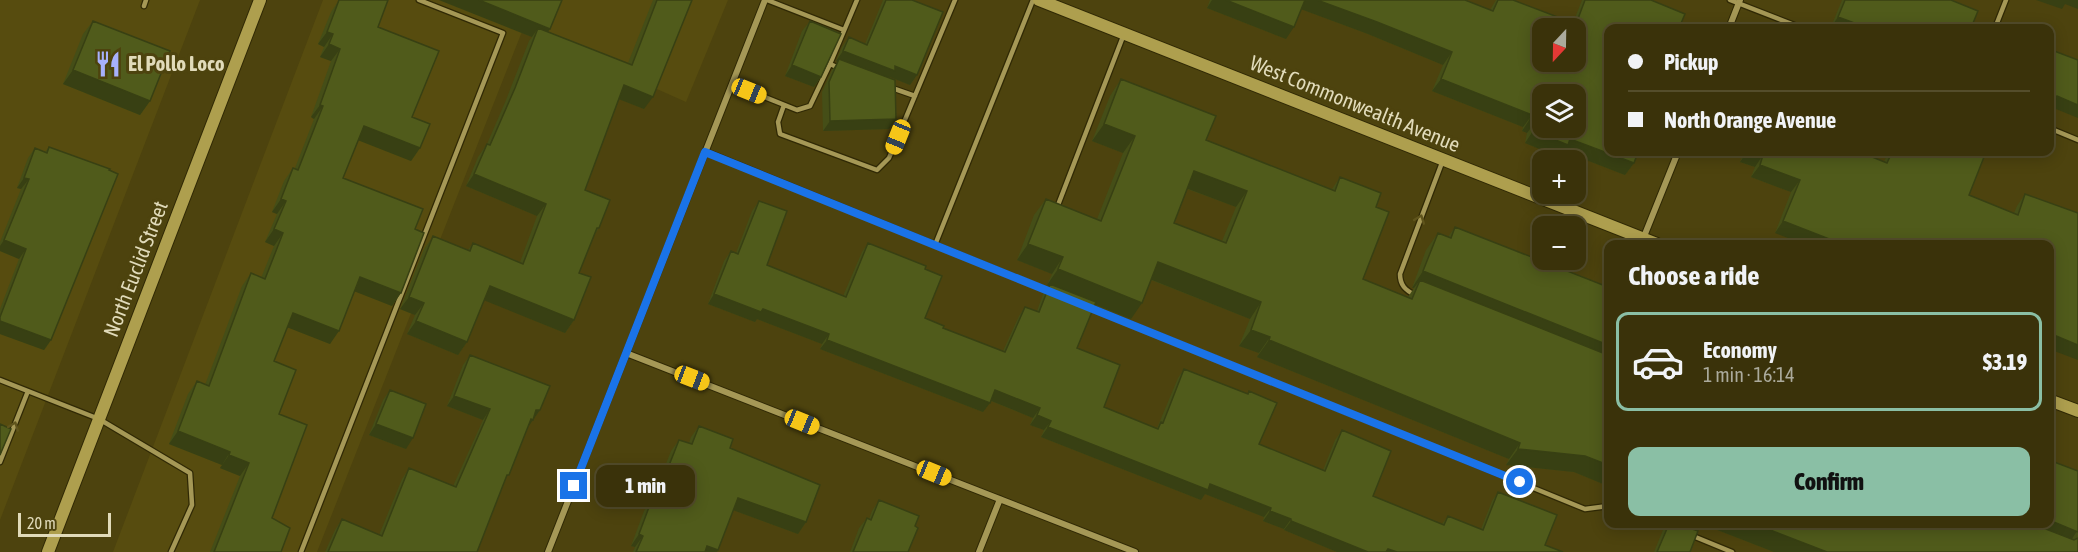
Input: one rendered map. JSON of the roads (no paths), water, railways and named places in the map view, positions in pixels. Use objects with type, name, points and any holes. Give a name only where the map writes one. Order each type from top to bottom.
[{"type":"main road","name":"North Euclid Street","points":[[48,552],[260,0]]},
{"type":"main road","name":"West Commonwealth Avenue","points":[[1039,0],[1645,240]]},
{"type":"main road","points":[[2054,402],[2078,411]]},
{"type":"street","points":[[548,552],[766,0]]},
{"type":"street","points":[[1731,24],[1740,2]]},
{"type":"street","points":[[1642,239],[1676,156]]},
{"type":"street","points":[[626,352],[1135,552]]},
{"type":"street","points":[[979,552],[1000,499]]},
{"type":"lane","points":[[301,552],[503,33],[419,0]]},
{"type":"lane","points":[[766,0],[844,30]]},
{"type":"lane","points":[[732,84],[798,110],[810,106],[857,0]]},
{"type":"lane","points":[[784,105],[778,122],[780,134],[877,170],[889,158],[955,0]]},
{"type":"lane","points":[[935,245],[1033,0]]},
{"type":"lane","points":[[1730,0],[1792,24]]},
{"type":"lane","points":[[1997,24],[2006,0]]},
{"type":"lane","points":[[1058,205],[1124,34]]},
{"type":"lane","points":[[830,64],[840,68]]},
{"type":"lane","points":[[883,84],[915,96]]},
{"type":"lane","points":[[2054,130],[2078,140]]},
{"type":"lane","points":[[705,152],[1056,294]]},
{"type":"lane","points":[[1423,298],[1404,288],[1400,281],[1400,273],[1443,160]]},
{"type":"lane","points":[[1078,303],[1585,508],[1604,506]]},
{"type":"lane","points":[[0,380],[99,419],[190,473],[192,505],[171,552]]},
{"type":"lane","points":[[0,462],[28,391]]},
{"type":"lane","points":[[1670,528],[1681,532]]},
{"type":"lane","points":[[1691,536],[1732,552]]},
{"type":"place","name":"El Pollo Loco","points":[[108,64]]}]
